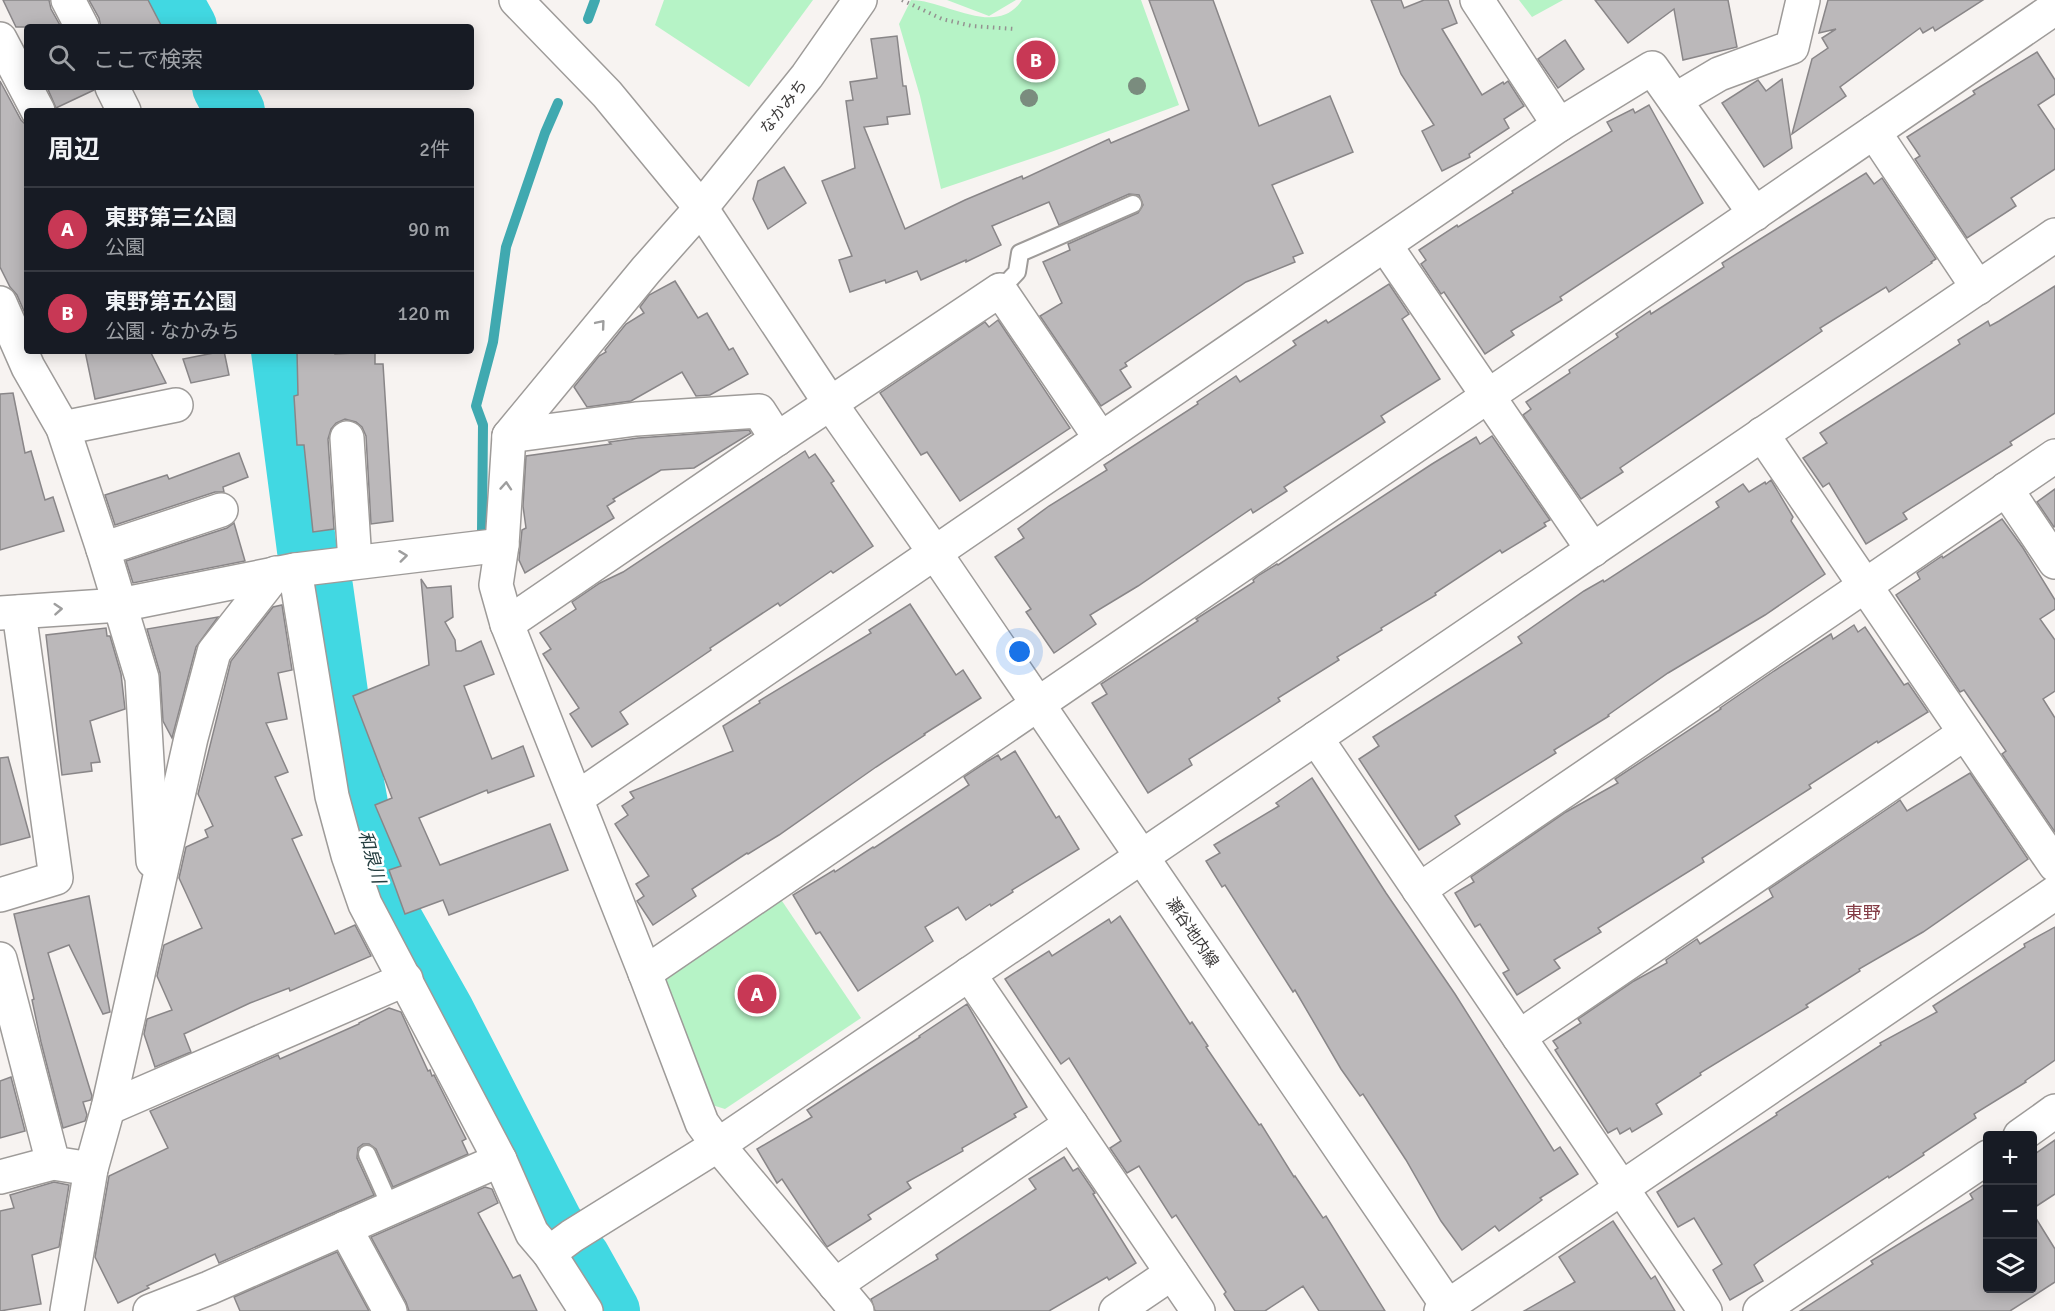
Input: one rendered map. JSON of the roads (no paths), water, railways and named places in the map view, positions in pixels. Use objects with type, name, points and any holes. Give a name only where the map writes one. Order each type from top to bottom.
[{"type":"street","points":[[69,0],[81,24]]},
{"type":"street","name":"瀬谷地内線","points":[[516,0],[607,94],[701,208],[830,403],[1142,856],[1446,1309]]},
{"type":"street","name":"なかみち","points":[[509,436],[701,208],[807,76],[860,0]]},
{"type":"street","points":[[1477,0],[1559,125]]},
{"type":"street","points":[[1675,100],[1719,74],[1792,47],[1803,0]]},
{"type":"street","points":[[645,973],[2055,8]]},
{"type":"street","points":[[0,39],[24,84]]},
{"type":"street","points":[[577,798],[1559,125],[1652,68],[1755,214]]},
{"type":"street","points":[[27,90],[36,108]]},
{"type":"street","points":[[114,90],[122,108]]},
{"type":"street","points":[[1874,132],[1978,288]]},
{"type":"street","points":[[560,1245],[718,1145],[2055,235]]},
{"type":"street","points":[[1384,245],[1593,550]]},
{"type":"street","points":[[507,624],[1000,290],[1101,439]]},
{"type":"street","points":[[0,303],[28,367],[63,428],[142,678],[156,901]]},
{"type":"street","points":[[63,428],[176,405]]},
{"type":"street","points":[[777,439],[759,411],[636,419],[509,436],[502,545],[496,585],[507,624],[577,798],[702,1123],[857,1311]]},
{"type":"street","points":[[1762,434],[2055,865]]},
{"type":"street","points":[[347,438],[312,568],[332,796],[348,855],[365,904],[500,1160],[532,1233],[560,1245],[586,1311]]},
{"type":"street","points":[[1419,890],[2055,456]]},
{"type":"street","points":[[2006,489],[2055,562]]},
{"type":"street","points":[[103,549],[221,510]]},
{"type":"street","points":[[0,895],[56,878],[9,612],[120,605],[312,568],[502,545]]},
{"type":"street","points":[[67,1311],[92,1169],[156,901],[191,738],[213,652],[312,568]]},
{"type":"street","points":[[1519,1036],[1965,732]]},
{"type":"street","points":[[1316,738],[1705,1311]]},
{"type":"street","points":[[1446,1309],[2055,893]]},
{"type":"street","points":[[0,959],[53,1163]]},
{"type":"street","points":[[969,974],[1198,1311]]},
{"type":"street","points":[[108,1108],[406,979]]},
{"type":"street","points":[[2027,1131],[2055,1112]]},
{"type":"street","points":[[835,1286],[1071,1124]]},
{"type":"street","points":[[150,1311],[216,1299],[345,1228],[500,1160]]},
{"type":"street","points":[[1760,1311],[1983,1160]]},
{"type":"street","points":[[0,1177],[53,1163],[92,1169]]},
{"type":"street","points":[[345,1228],[390,1311]]},
{"type":"street","points":[[1116,1311],[1172,1273]]},
{"type":"lane","points":[[1000,290],[1017,272],[1020,253],[1133,204]]},
{"type":"lane","points":[[367,1154],[391,1208]]},
{"type":"waterway","name":"和泉川","points":[[172,0],[185,24]]},
{"type":"waterway","points":[[588,19],[595,0]]},
{"type":"waterway","name":"和泉川","points":[[224,90],[233,108]]},
{"type":"waterway","points":[[482,531],[483,425],[476,406],[493,342],[506,247],[545,133],[558,103]]},
{"type":"waterway","name":"和泉川","points":[[281,354],[307,550],[323,587],[340,707],[364,836],[387,910],[444,1011],[554,1225],[581,1259],[610,1311]]},
{"type":"place","name":"東野第五公園","points":[[1036,60]]},
{"type":"place","name":"東野第三公園","points":[[757,994]]},
{"type":"district","name":"東野","points":[[1863,913]]}]
